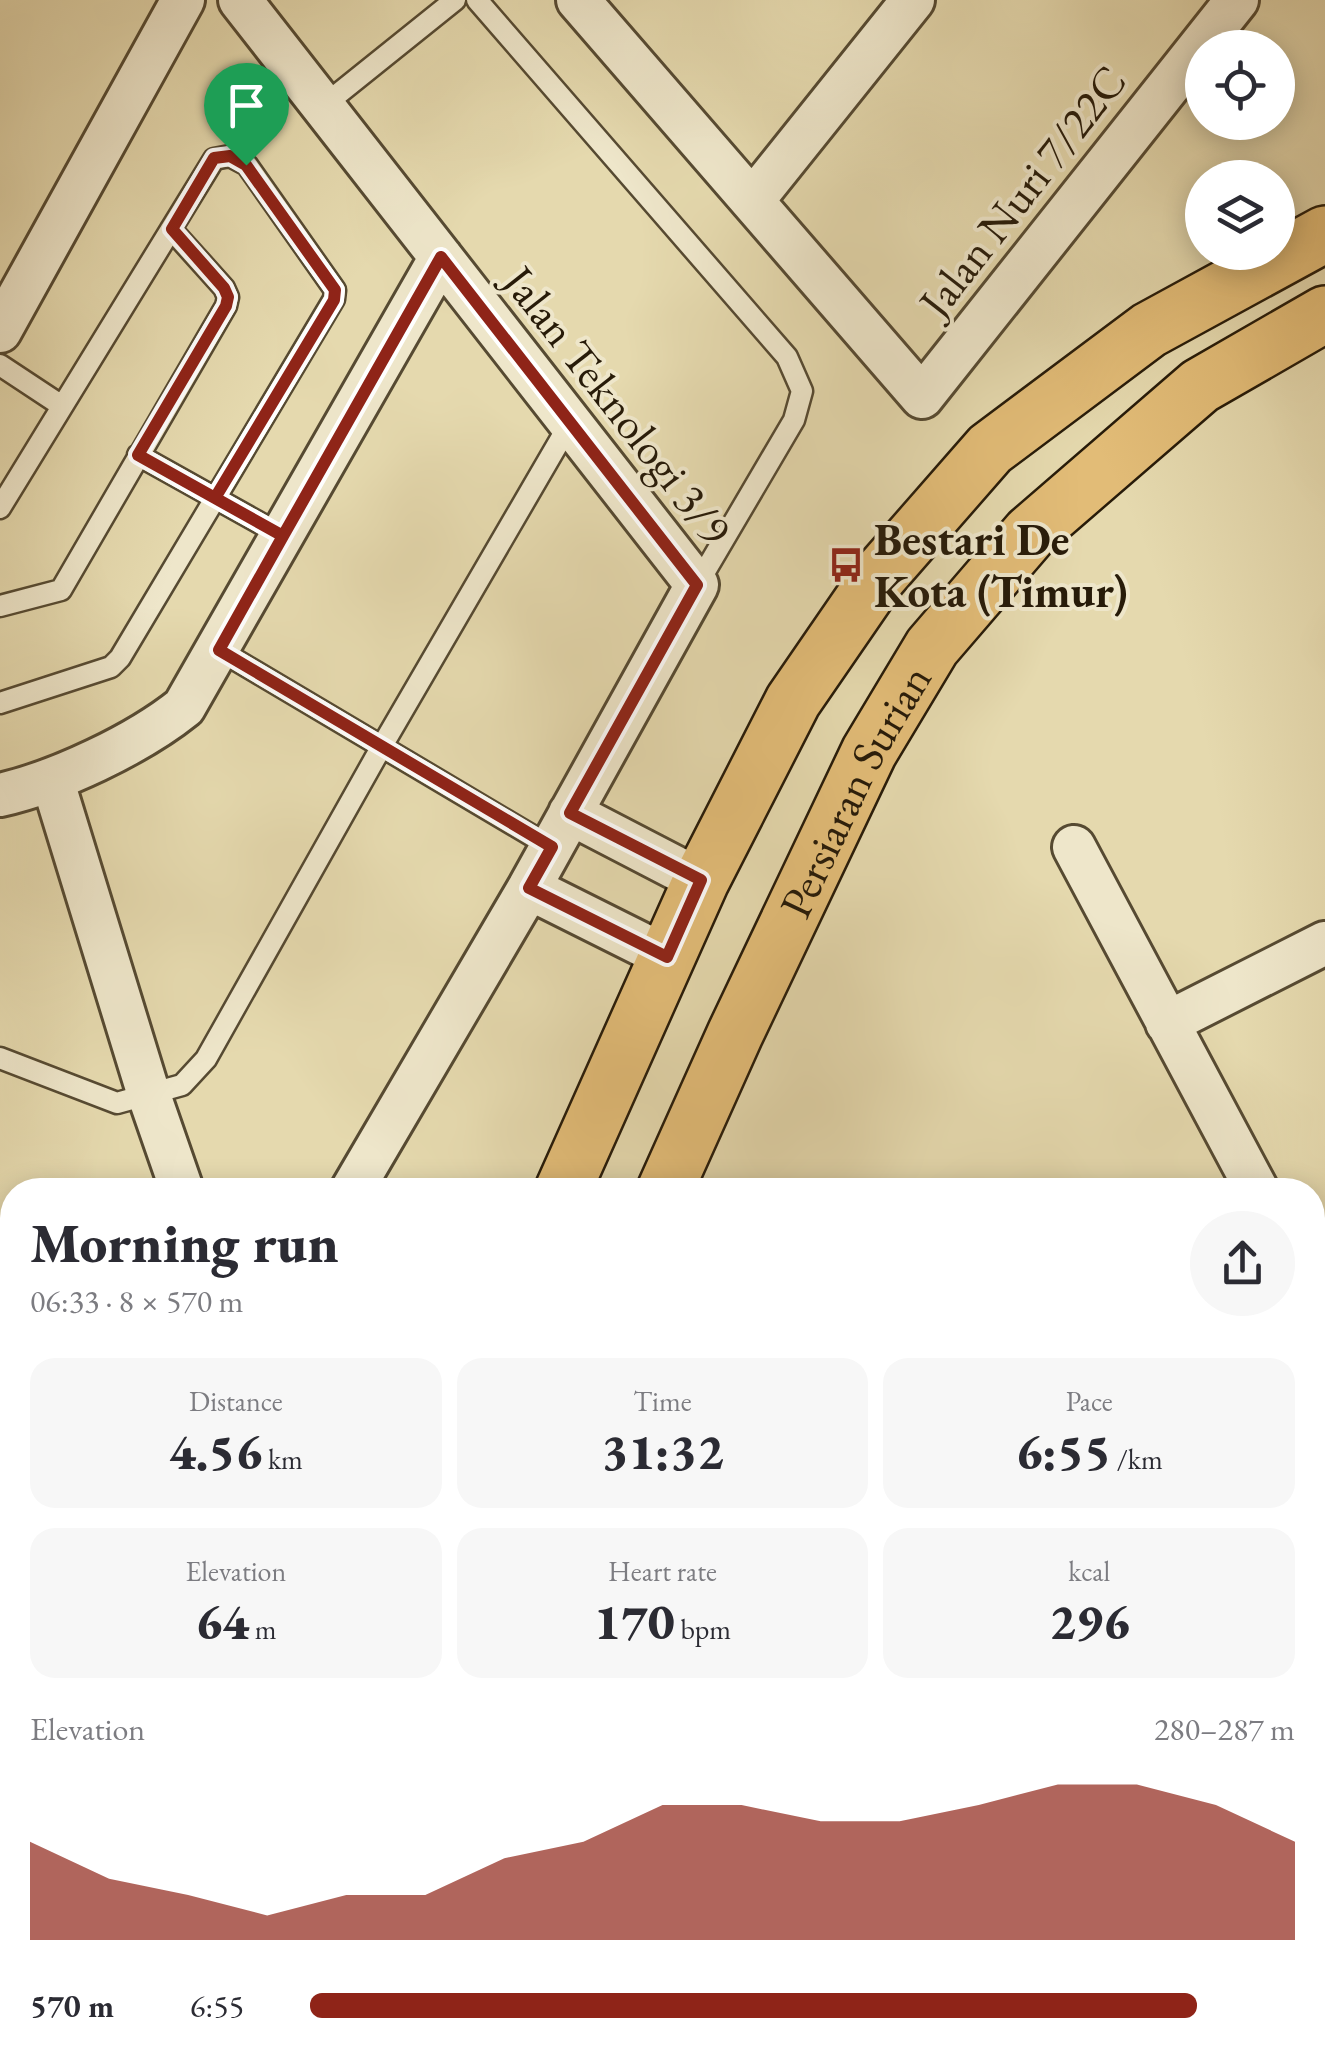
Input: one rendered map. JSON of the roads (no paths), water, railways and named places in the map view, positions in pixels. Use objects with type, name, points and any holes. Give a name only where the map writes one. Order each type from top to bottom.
[{"type":"main road","name":"Persiaran Surian","points":[[568,1178],[701,880],[793,702],[878,576],[990,449],[1149,330],[1325,234]]},
{"type":"main road","name":"Persiaran Surian","points":[[671,1178],[734,1034],[869,752],[932,647],[1030,533],[1200,386],[1325,314]]},
{"type":"street","points":[[0,331],[182,0]]},
{"type":"street","name":"Jalan Teknologi 3/9","points":[[240,0],[697,585],[529,888],[359,1178]]},
{"type":"street","points":[[591,5],[752,201],[914,0]]},
{"type":"street","name":"Jalan Nuri 7/22C","points":[[752,201],[922,397],[1237,0]]},
{"type":"street","name":"Jalan Teknologi 3/9","points":[[0,794],[36,787],[160,726],[184,707],[441,257]]},
{"type":"street","points":[[52,778],[178,1178]]},
{"type":"street","points":[[561,830],[701,880]]},
{"type":"street","points":[[1074,847],[1250,1178]]},
{"type":"street","points":[[529,888],[667,957]]},
{"type":"street","points":[[1166,1023],[1325,943]]},
{"type":"lane","points":[[323,106],[455,0]]},
{"type":"lane","points":[[477,0],[787,357],[802,390],[794,420],[697,585]]},
{"type":"lane","points":[[0,508],[214,158],[230,156],[246,165],[335,290],[334,300],[120,658],[111,666],[0,703]]},
{"type":"lane","points":[[0,606],[61,590],[226,306],[224,288],[172,229]]},
{"type":"lane","points":[[0,366],[62,406]]},
{"type":"lane","points":[[0,1058],[117,1103],[182,1085],[206,1059],[570,423]]},
{"type":"lane","points":[[138,455],[283,536]]},
{"type":"lane","points":[[219,650],[382,746],[561,830]]},
{"type":"place","name":"Bestari De Kota (Timur)","points":[[846,565]]}]
